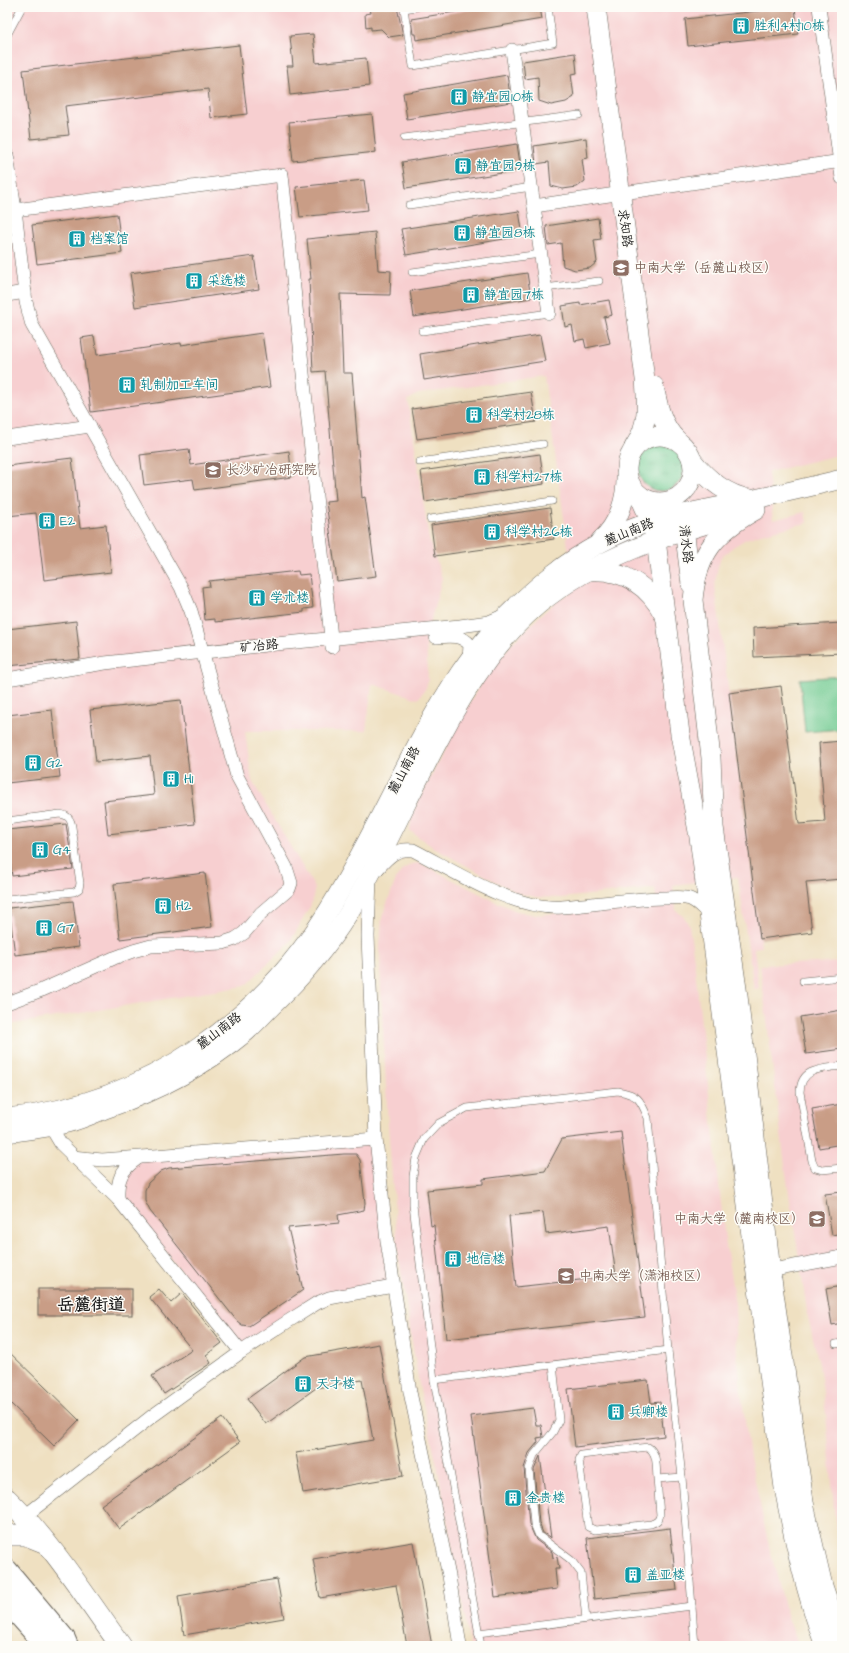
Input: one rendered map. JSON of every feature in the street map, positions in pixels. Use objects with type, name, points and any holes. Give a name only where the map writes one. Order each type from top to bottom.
[{"type":"highway","points":[[7,1571],[64,1639],[67,1646]]},
{"type":"highway","points":[[7,1601],[47,1646]]},
{"type":"main road","name":"求知路","points":[[597,8],[656,396],[662,420],[677,440]]},
{"type":"main road","name":"求知路","points":[[624,192],[647,404],[644,427],[634,447]]},
{"type":"main road","points":[[593,548],[609,532],[616,522],[624,496],[626,471],[627,462],[629,454],[634,447],[644,440],[655,436],[666,436],[677,440],[689,452],[692,460],[693,476],[686,490],[675,499],[653,502],[639,495],[633,489],[628,480],[626,471]]},
{"type":"main road","points":[[692,460],[709,479],[723,489],[755,505],[713,542],[698,570],[693,600],[711,758],[714,827],[739,1004],[785,1495],[808,1598],[825,1646]]},
{"type":"main road","name":"麓山南路","points":[[7,1132],[51,1119],[137,1083],[175,1062],[214,1037],[251,1007],[311,938],[336,898],[441,702],[469,660],[498,625],[554,573],[593,548],[630,529],[652,522],[684,522],[755,505],[842,479]]},
{"type":"main road","name":"清水路","points":[[686,490],[683,500],[684,522],[693,600]]},
{"type":"main road","name":"麓山南路","points":[[755,505],[842,491]]},
{"type":"main road","points":[[639,495],[652,522],[656,540],[680,734],[699,837],[709,914],[764,1276],[805,1508],[823,1586],[842,1642]]},
{"type":"main road","name":"麓山南路","points":[[7,1118],[51,1119],[68,1123],[120,1104],[162,1085],[204,1062],[247,1031],[292,986],[327,944],[339,927],[370,877],[430,755],[459,703],[484,666],[518,625],[563,586],[618,556],[656,540],[684,522]]},
{"type":"main road","points":[[588,571],[602,570],[619,573],[633,580],[646,590],[657,602],[666,618]]},
{"type":"main road","points":[[7,1499],[25,1516],[46,1543],[121,1646]]},
{"type":"main road","points":[[7,1535],[26,1535],[46,1543]]},
{"type":"street","points":[[819,7],[841,161],[842,178]]},
{"type":"street","points":[[512,50],[532,187],[548,313]]},
{"type":"street","points":[[7,155],[25,292],[32,324],[181,587],[204,656],[235,769],[242,786],[286,867],[291,883],[289,889],[261,913],[244,932],[235,939],[223,943],[151,946],[133,951],[42,990],[7,1003]]},
{"type":"street","points":[[534,206],[841,161]]},
{"type":"street","points":[[15,210],[282,175],[331,643]]},
{"type":"street","points":[[7,295],[25,292]]},
{"type":"street","points":[[7,438],[90,426]]},
{"type":"street","name":"矿冶路","points":[[7,679],[105,663],[204,656],[331,643],[489,622],[510,613]]},
{"type":"street","name":"矿冶路","points":[[331,643],[445,636],[459,637],[470,645],[469,660]]},
{"type":"street","name":"矿冶路","points":[[7,687],[204,656]]},
{"type":"street","points":[[460,1646],[448,1576],[410,1392],[393,1286],[376,1139],[368,936],[370,877],[395,852],[404,848],[413,850],[516,901],[540,907],[561,907],[645,899],[678,898],[689,899],[698,904],[709,914]]},
{"type":"street","points":[[339,927],[348,920],[355,920],[368,936]]},
{"type":"street","points":[[51,1119],[55,1134],[60,1144],[118,1200],[241,1352]]},
{"type":"street","points":[[72,1157],[102,1160],[138,1158],[376,1139]]},
{"type":"street","points":[[118,1200],[117,1188],[120,1177],[127,1166],[138,1158]]},
{"type":"street","points":[[764,1276],[842,1257]]},
{"type":"street","points":[[764,1276],[842,1266]]},
{"type":"street","points":[[25,1516],[151,1417],[241,1352],[317,1303],[341,1295],[393,1286]]},
{"type":"lane","points":[[7,35],[22,7]]},
{"type":"lane","points":[[416,7],[404,9],[413,66],[553,43],[548,7]]},
{"type":"lane","points":[[404,138],[579,115]]},
{"type":"lane","points":[[408,206],[532,187]]},
{"type":"lane","points":[[412,272],[540,254]]},
{"type":"lane","points":[[545,288],[599,281]]},
{"type":"lane","points":[[422,331],[548,313]]},
{"type":"lane","points":[[419,462],[543,444]]},
{"type":"lane","points":[[430,519],[552,501]]},
{"type":"lane","points":[[7,821],[60,814],[66,815],[71,820],[80,883],[79,889],[74,892],[7,900]]},
{"type":"lane","points":[[803,980],[842,977]]},
{"type":"lane","points":[[842,1066],[814,1070],[807,1073],[800,1085],[800,1092],[812,1161],[815,1168],[822,1170],[842,1168]]},
{"type":"lane","points":[[481,1646],[434,1380],[413,1206],[413,1176],[416,1158],[424,1139],[439,1123],[468,1108],[618,1091],[633,1094],[642,1103],[648,1118],[668,1350],[682,1477],[695,1646]]},
{"type":"lane","points":[[434,1380],[668,1350]]},
{"type":"lane","points":[[553,1365],[558,1420],[553,1432],[534,1455],[528,1469],[534,1524],[538,1536],[571,1560],[581,1573],[586,1619]]},
{"type":"lane","points":[[648,1447],[652,1449],[655,1455],[657,1479],[660,1515],[656,1522],[652,1524],[595,1530],[588,1527],[579,1460],[582,1455],[648,1447]]},
{"type":"lane","points":[[657,1479],[682,1477]]},
{"type":"lane","points":[[478,1633],[692,1606]]},
{"type":"shaded area","points":[[7,7],[842,7],[842,454],[768,472],[773,520],[805,512],[807,523],[761,534],[746,539],[733,547],[721,557],[715,585],[761,947],[754,948],[759,988],[754,989],[738,877],[673,885],[676,910],[685,918],[689,925],[694,959],[725,1239],[735,1304],[737,1353],[750,1457],[769,1546],[788,1618],[799,1646],[470,1646],[437,1465],[419,1385],[398,1253],[388,1125],[381,989],[380,947],[382,917],[396,879],[402,870],[411,864],[420,863],[496,902],[517,911],[535,915],[657,906],[655,888],[561,898],[536,897],[517,893],[434,848],[410,831],[411,820],[415,807],[466,709],[486,676],[513,642],[557,601],[574,590],[544,376],[418,394],[408,400],[429,539],[442,578],[426,639],[428,680],[426,688],[418,699],[372,684],[366,731],[245,731],[252,781],[315,888],[311,905],[290,942],[245,986],[7,1025]]},
{"type":"shaded area","name":"中南大学（麓南校区）","points":[[842,962],[842,1554],[835,1520],[826,1414],[819,1364],[808,1317],[786,1174],[760,965]]},
{"type":"shaded area","points":[[376,1139],[393,1286],[341,1295],[241,1352],[117,1188],[138,1158]]},
{"type":"green space","points":[[666,445],[678,451],[683,459],[683,477],[678,485],[670,490],[656,491],[644,485],[639,477],[638,463],[644,451],[652,446]]},
{"type":"green space","points":[[842,676],[842,729],[805,732],[800,679]]},
{"type":"building","points":[[397,7],[403,35],[389,37],[381,29],[371,30],[371,27],[366,28],[365,14],[371,13],[370,8]]},
{"type":"building","points":[[486,7],[540,7],[542,19],[416,40],[415,34],[413,34],[411,19]]},
{"type":"building","name":"胜利4村10栋","points":[[795,7],[798,34],[688,46],[685,19]]},
{"type":"building","points":[[313,34],[316,63],[366,58],[369,86],[290,95],[287,66],[293,66],[290,36]]},
{"type":"building","points":[[239,45],[247,114],[211,118],[208,89],[65,106],[69,135],[31,139],[23,70]]},
{"type":"building","points":[[575,53],[577,73],[571,74],[574,97],[566,102],[551,105],[539,101],[538,77],[525,79],[523,61]]},
{"type":"building","name":"静宜园10栋","points":[[507,75],[511,102],[407,119],[403,93]]},
{"type":"building","points":[[372,114],[376,152],[293,161],[289,122]]},
{"type":"building","points":[[586,138],[588,158],[582,159],[585,181],[577,187],[563,189],[551,186],[549,162],[536,164],[534,146]]},
{"type":"building","name":"静宜园9栋","points":[[517,144],[521,170],[406,188],[402,162]]},
{"type":"building","points":[[364,180],[368,210],[300,217],[296,187]]},
{"type":"building","name":"静宜园8栋","points":[[519,211],[523,236],[406,255],[401,229]]},
{"type":"building","name":"档案馆","points":[[117,214],[122,253],[37,264],[32,225]]},
{"type":"building","points":[[598,218],[601,239],[594,240],[597,262],[590,268],[575,270],[563,266],[561,243],[548,245],[546,226]]},
{"type":"building","points":[[375,232],[378,270],[391,271],[390,295],[340,294],[343,373],[352,373],[362,498],[365,497],[376,576],[337,581],[326,502],[336,501],[325,371],[313,372],[309,279],[311,279],[307,239]]},
{"type":"building","name":"采选楼","points":[[254,256],[259,289],[135,307],[130,273]]},
{"type":"building","name":"静宜园7栋","points":[[527,273],[531,298],[414,317],[410,291]]},
{"type":"building","points":[[609,300],[612,315],[604,317],[610,343],[586,348],[584,339],[575,341],[572,325],[565,327],[562,306],[580,303],[580,305]]},
{"type":"building","points":[[262,333],[270,387],[91,412],[81,338],[94,336],[97,355]]},
{"type":"building","points":[[540,335],[545,361],[424,380],[420,354]]},
{"type":"building","name":"科学村28栋","points":[[531,392],[536,422],[417,439],[412,409]]},
{"type":"building","points":[[189,449],[191,465],[289,451],[292,477],[195,490],[193,479],[144,485],[140,455]]},
{"type":"building","name":"科学村27栋","points":[[540,454],[544,484],[425,502],[421,471]]},
{"type":"building","name":"E2","points":[[72,458],[80,528],[106,525],[111,572],[44,580],[36,513],[7,516],[7,466]]},
{"type":"building","name":"科学村26栋","points":[[550,508],[554,539],[435,556],[431,525]]},
{"type":"building","name":"学术楼","points":[[298,571],[299,575],[309,574],[313,608],[304,609],[304,612],[215,622],[215,619],[205,620],[202,587],[210,586],[209,581]]},
{"type":"building","points":[[76,621],[80,659],[7,666],[7,629]]},
{"type":"building","points":[[842,623],[842,653],[754,657],[753,628]]},
{"type":"building","points":[[781,686],[799,824],[825,822],[819,743],[842,741],[842,879],[806,882],[812,932],[760,939],[729,693]]},
{"type":"building","name":"H1","points":[[181,700],[195,824],[108,834],[104,801],[154,795],[150,756],[96,762],[90,710]]},
{"type":"building","name":"G2","points":[[52,710],[60,777],[7,783],[7,715]]},
{"type":"building","name":"G4","points":[[66,824],[73,869],[12,876],[7,830]]},
{"type":"building","name":"H2","points":[[205,873],[212,927],[120,939],[114,884]]},
{"type":"building","name":"G7","points":[[73,901],[79,947],[15,955],[9,908]]},
{"type":"building","points":[[842,1010],[842,1049],[806,1054],[800,1017]]},
{"type":"building","points":[[842,1104],[842,1144],[819,1148],[812,1109]]},
{"type":"building","points":[[621,1132],[645,1317],[446,1339],[434,1225],[431,1226],[427,1190],[483,1184],[483,1179],[545,1171],[562,1139]],"holes":[[[543,1212],[546,1234],[609,1226],[616,1276],[516,1287],[509,1216]]]},
{"type":"building","points":[[356,1154],[360,1160],[365,1203],[364,1210],[338,1215],[339,1223],[288,1228],[303,1290],[249,1326],[242,1325],[237,1321],[150,1211],[145,1201],[145,1190],[148,1183],[161,1171],[169,1168]]},
{"type":"building","points":[[842,1192],[842,1233],[832,1235],[825,1194]]},
{"type":"building","points":[[842,1286],[842,1323],[832,1325],[826,1289]]},
{"type":"building","points":[[38,1289],[132,1289],[132,1315],[38,1315]]},
{"type":"building","points":[[159,1289],[171,1303],[182,1293],[222,1343],[206,1355],[211,1363],[164,1394],[152,1376],[192,1350],[149,1297]]},
{"type":"building","points":[[379,1344],[403,1476],[303,1493],[296,1453],[373,1440],[362,1380],[316,1388],[266,1424],[247,1399],[305,1357]]},
{"type":"building","points":[[7,1350],[79,1420],[54,1446],[7,1400]]},
{"type":"building","name":"兵卿楼","points":[[648,1380],[651,1403],[660,1402],[664,1436],[575,1447],[568,1389]]},
{"type":"building","name":"金贵楼","points":[[533,1408],[536,1425],[541,1425],[543,1437],[537,1438],[538,1442],[529,1453],[524,1468],[529,1524],[536,1540],[552,1552],[553,1558],[557,1557],[559,1569],[555,1569],[557,1589],[495,1597],[471,1416]]},
{"type":"building","points":[[222,1418],[240,1442],[119,1529],[101,1505]]},
{"type":"building","points":[[540,1456],[551,1538],[543,1533],[539,1523],[534,1470]]},
{"type":"building","name":"盖亚楼","points":[[670,1528],[677,1590],[594,1599],[587,1538]]},
{"type":"building","points":[[413,1542],[432,1646],[407,1646],[396,1585],[320,1598],[313,1559]]},
{"type":"building","points":[[277,1579],[284,1618],[184,1635],[178,1596]]},
{"type":"place","name":"胜利4村10栋","points":[[741,26]]},
{"type":"place","name":"静宜园10栋","points":[[459,97]]},
{"type":"place","name":"静宜园9栋","points":[[463,166]]},
{"type":"place","name":"静宜园8栋","points":[[462,233]]},
{"type":"place","name":"档案馆","points":[[77,239]]},
{"type":"place","name":"中南大学（岳麓山校区）","points":[[621,268]]},
{"type":"place","name":"采选楼","points":[[194,281]]},
{"type":"place","name":"静宜园7栋","points":[[471,295]]},
{"type":"place","name":"轧制加工车间","points":[[127,385]]},
{"type":"place","name":"科学村28栋","points":[[474,415]]},
{"type":"place","name":"长沙矿冶研究院","points":[[213,470]]},
{"type":"place","name":"科学村27栋","points":[[482,477]]},
{"type":"place","name":"E2","points":[[47,521]]},
{"type":"place","name":"科学村26栋","points":[[492,532]]},
{"type":"place","name":"学术楼","points":[[257,598]]},
{"type":"place","name":"G2","points":[[33,763]]},
{"type":"place","name":"H1","points":[[171,779]]},
{"type":"place","name":"G4","points":[[40,850]]},
{"type":"place","name":"H2","points":[[163,906]]},
{"type":"place","name":"G7","points":[[44,928]]},
{"type":"place","name":"中南大学（麓南校区）","points":[[817,1219]]},
{"type":"place","name":"地信楼","points":[[453,1259]]},
{"type":"place","name":"中南大学（潇湘校区）","points":[[566,1276]]},
{"type":"place","name":"天才楼","points":[[303,1384]]},
{"type":"place","name":"兵卿楼","points":[[616,1412]]},
{"type":"place","name":"金贵楼","points":[[513,1498]]},
{"type":"place","name":"盖亚楼","points":[[633,1575]]},
{"type":"district","name":"岳麓街道","points":[[91,1305]]}]
